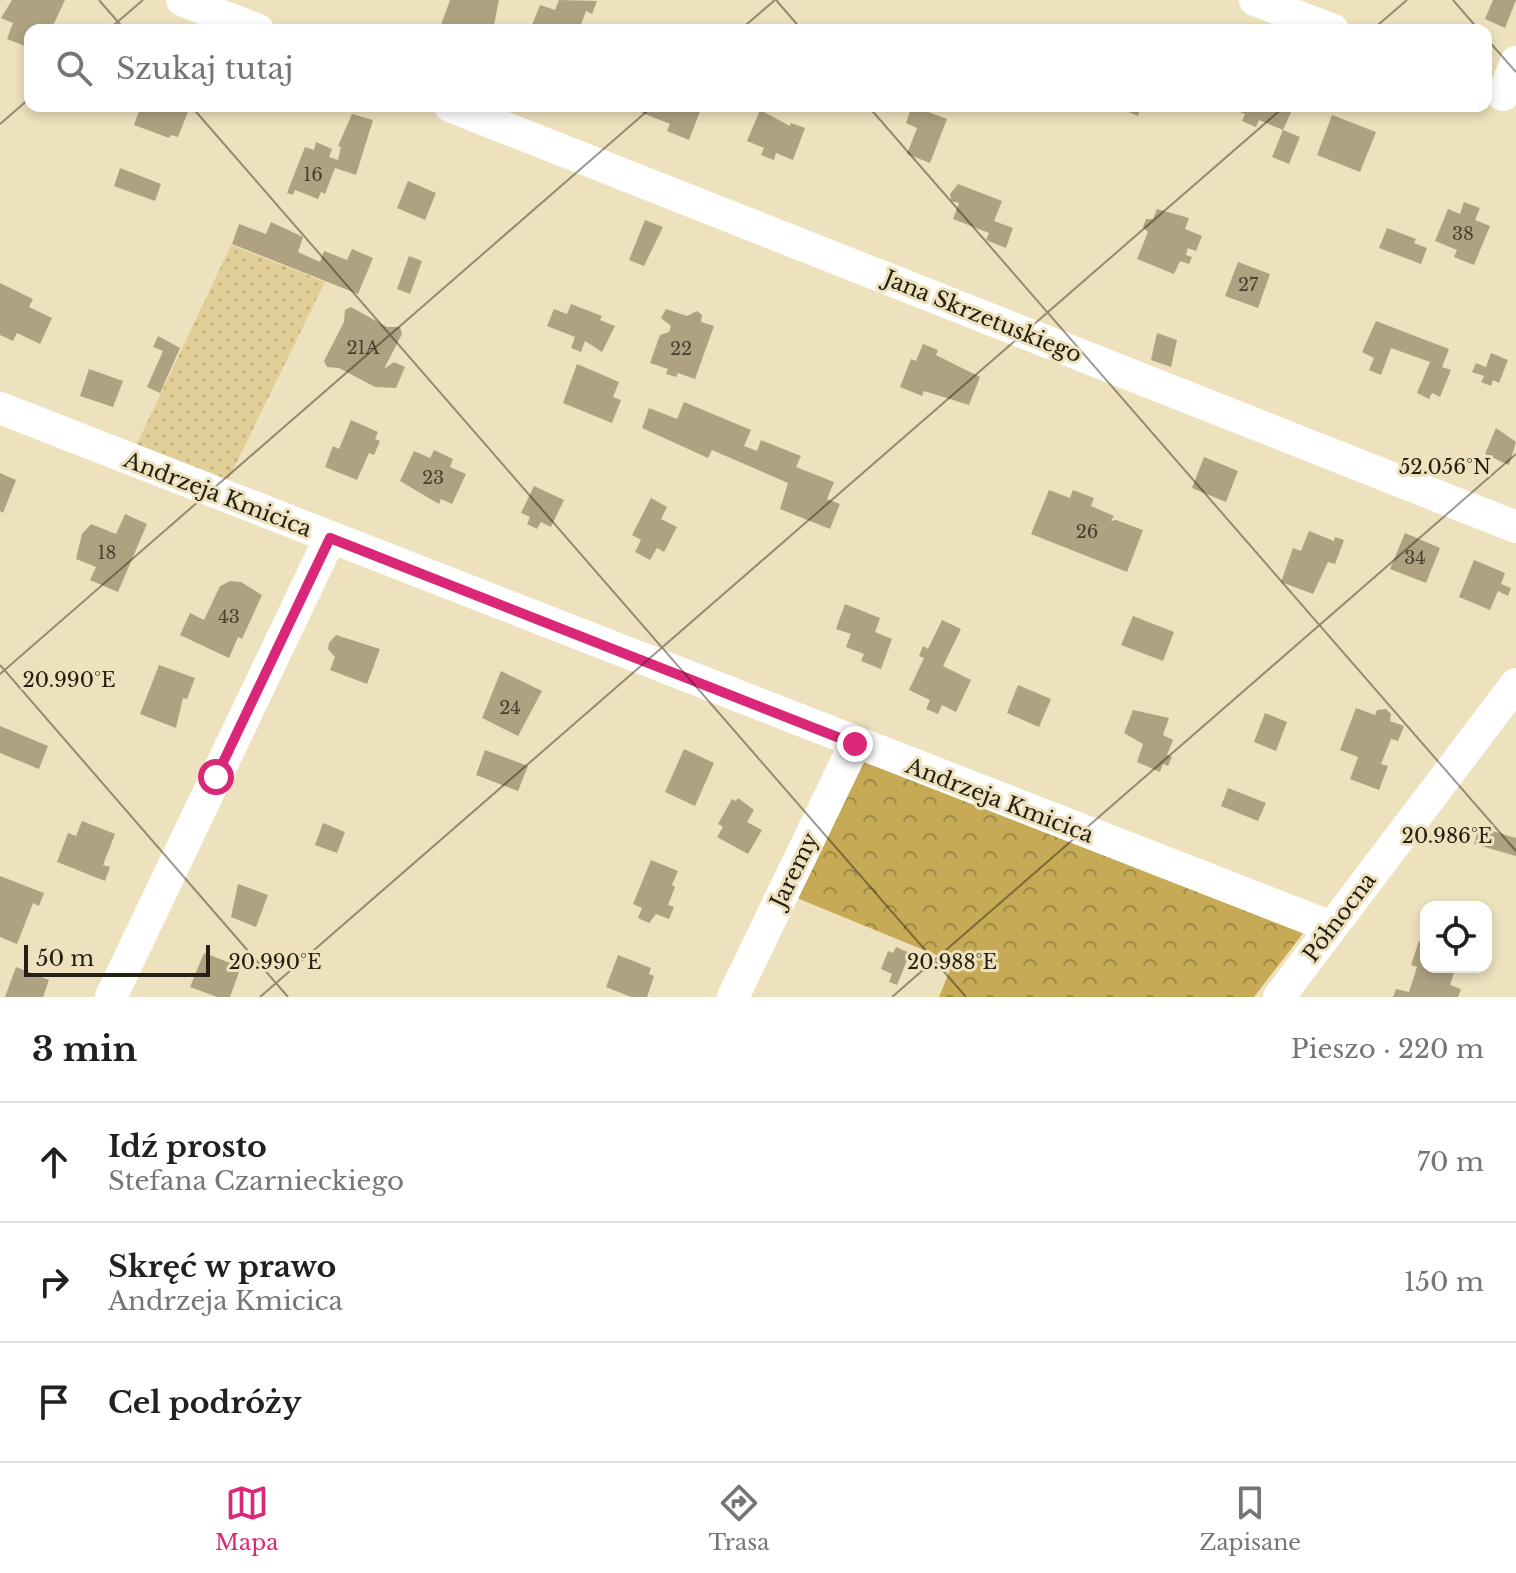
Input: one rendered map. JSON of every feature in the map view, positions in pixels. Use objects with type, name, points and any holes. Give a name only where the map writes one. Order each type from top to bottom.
[{"type":"street","points":[[182,0],[243,24]]},
{"type":"street","points":[[1255,0],[1317,24]]},
{"type":"street","points":[[1502,95],[1516,62]]},
{"type":"street","name":"Jana Skrzetuskiego","points":[[465,112],[1516,527]]},
{"type":"street","name":"Andrzeja Kmicica","points":[[0,408],[855,744],[1331,927]]},
{"type":"street","points":[[111,997],[330,538]]},
{"type":"street","name":"Północna","points":[[1279,997],[1516,684]]},
{"type":"street","name":"Jaremy","points":[[733,997],[855,744]]},
{"type":"shaded area","points":[[231,245],[325,282],[226,484],[135,448]]},
{"type":"green space","points":[[860,758],[1304,932],[1254,997],[939,997],[953,962],[792,896]]},
{"type":"building","points":[[12,0],[65,0],[54,24],[24,24],[24,46],[7,39],[13,23],[1,18]]},
{"type":"building","points":[[450,0],[499,0],[494,24],[441,24]]},
{"type":"building","points":[[559,0],[597,1],[592,14],[586,11],[581,24],[532,24],[540,5],[555,10]]},
{"type":"building","points":[[1493,0],[1516,0],[1505,28],[1485,19]]},
{"type":"building","points":[[139,112],[188,112],[178,137],[171,135],[169,138],[134,125]]},
{"type":"building","points":[[640,112],[700,112],[689,140],[667,131],[670,124]]},
{"type":"building","points":[[759,112],[790,126],[791,123],[805,128],[793,160],[776,153],[774,160],[761,155],[764,148],[747,141]]},
{"type":"building","points":[[910,112],[928,112],[947,119],[930,163],[907,154],[917,128],[906,123]]},
{"type":"building","points":[[1240,112],[1291,112],[1283,130],[1259,120],[1256,127],[1242,121],[1245,114]]},
{"type":"building","points":[[352,114],[373,120],[356,175],[335,168],[325,194],[321,192],[318,199],[295,190],[293,195],[287,193],[305,147],[314,150],[316,142],[332,149],[329,157],[338,160],[341,147],[338,146]]},
{"type":"building","points":[[1332,115],[1376,132],[1360,172],[1317,155]]},
{"type":"building","points":[[1283,130],[1300,137],[1289,164],[1272,157]]},
{"type":"building","points":[[120,168],[161,184],[155,201],[114,186]]},
{"type":"building","points":[[408,181],[436,193],[425,220],[397,208]]},
{"type":"building","points":[[958,184],[1002,201],[994,221],[1013,228],[1006,248],[986,240],[989,233],[953,219],[959,203],[951,201],[950,194]]},
{"type":"building","points":[[1464,202],[1480,208],[1475,220],[1490,226],[1474,265],[1454,257],[1457,250],[1435,241],[1448,209],[1460,214]]},
{"type":"building","points":[[1157,209],[1189,218],[1185,229],[1202,236],[1196,251],[1188,248],[1186,255],[1192,257],[1189,264],[1180,261],[1174,274],[1137,259],[1148,232],[1143,227],[1146,219],[1153,219]]},
{"type":"building","points":[[645,220],[663,227],[644,266],[629,260]]},
{"type":"building","points":[[271,222],[303,237],[298,252],[320,262],[324,251],[347,260],[352,249],[373,258],[358,294],[232,244],[239,224],[266,234]]},
{"type":"building","points":[[1387,228],[1416,239],[1414,243],[1427,248],[1421,264],[1379,248]]},
{"type":"building","points":[[409,256],[422,261],[410,294],[397,289]]},
{"type":"building","points":[[1238,262],[1270,274],[1258,308],[1225,296]]},
{"type":"building","points":[[0,283],[33,299],[29,307],[52,318],[40,344],[17,333],[13,341],[0,335]]},
{"type":"building","points":[[571,304],[602,316],[600,320],[615,326],[602,352],[585,341],[581,352],[571,348],[575,337],[547,326],[554,309],[567,314]]},
{"type":"building","points":[[351,307],[387,327],[400,327],[402,334],[384,369],[394,362],[405,367],[396,388],[375,387],[339,368],[327,367],[324,361],[344,322],[345,310]]},
{"type":"building","points":[[666,309],[687,316],[697,311],[702,315],[701,322],[714,326],[695,379],[678,373],[676,377],[666,374],[668,369],[650,363],[660,335],[669,332],[671,326],[661,318]]},
{"type":"building","points":[[1376,321],[1449,349],[1442,367],[1451,370],[1440,397],[1432,393],[1429,399],[1417,393],[1430,362],[1391,348],[1381,375],[1369,370],[1374,358],[1362,352]]},
{"type":"building","points":[[1157,333],[1177,340],[1171,367],[1151,360]]},
{"type":"building","points":[[158,336],[180,348],[160,393],[147,387],[163,351],[153,347]]},
{"type":"building","points":[[923,344],[938,350],[936,355],[980,377],[969,405],[924,391],[922,396],[900,387],[911,359],[916,361]]},
{"type":"building","points":[[1491,353],[1508,360],[1499,383],[1493,380],[1491,386],[1481,382],[1484,376],[1472,372],[1476,363],[1486,367]]},
{"type":"building","points":[[577,364],[619,382],[613,397],[621,400],[612,423],[563,403]]},
{"type":"building","points":[[89,369],[123,381],[113,407],[80,396]]},
{"type":"building","points":[[684,402],[751,430],[744,446],[757,451],[761,440],[801,456],[796,467],[834,482],[827,499],[840,504],[830,529],[780,509],[788,483],[712,450],[708,458],[642,428],[649,408],[677,419]]},
{"type":"building","points":[[351,420],[378,432],[375,439],[380,441],[374,455],[369,453],[357,480],[325,467],[333,446],[339,449]]},
{"type":"building","points":[[1496,428],[1516,442],[1509,465],[1485,454]]},
{"type":"building","points":[[434,450],[453,459],[450,467],[466,474],[452,504],[441,499],[439,504],[400,481],[414,451],[430,458]]},
{"type":"building","points":[[1204,457],[1238,471],[1226,502],[1192,488]]},
{"type":"building","points":[[0,473],[16,480],[3,513],[0,511]]},
{"type":"building","points":[[534,486],[564,500],[551,527],[541,522],[537,529],[527,524],[530,517],[521,513]]},
{"type":"building","points":[[1049,490],[1070,498],[1073,490],[1094,498],[1091,506],[1114,516],[1111,521],[1143,530],[1127,572],[1031,534]]},
{"type":"building","points":[[651,498],[667,507],[661,519],[677,527],[664,552],[657,548],[650,560],[635,552],[641,540],[632,535]]},
{"type":"building","points":[[125,514],[147,524],[118,592],[90,580],[96,567],[76,559],[82,534],[91,524],[116,534]]},
{"type":"building","points":[[1309,531],[1334,541],[1335,537],[1344,540],[1335,564],[1328,562],[1313,594],[1281,582],[1293,548],[1301,551]]},
{"type":"building","points":[[1405,533],[1440,548],[1426,583],[1390,569]]},
{"type":"building","points":[[1474,560],[1505,573],[1501,584],[1511,588],[1508,596],[1498,591],[1490,610],[1459,597]]},
{"type":"building","points":[[230,581],[241,582],[262,595],[242,639],[238,637],[229,658],[180,635],[190,613],[204,620],[220,586]]},
{"type":"building","points":[[845,604],[880,618],[875,632],[892,639],[881,669],[861,661],[864,654],[846,647],[851,634],[836,629]]},
{"type":"building","points":[[1133,616],[1174,632],[1163,661],[1121,645]]},
{"type":"building","points":[[942,620],[961,629],[943,666],[971,680],[956,712],[942,705],[938,714],[926,709],[930,700],[909,690],[924,658],[919,656],[923,646],[928,649]]},
{"type":"building","points":[[336,635],[380,649],[367,684],[330,670],[335,657],[328,649],[329,643]]},
{"type":"building","points":[[159,665],[195,678],[187,699],[183,698],[176,728],[140,714]]},
{"type":"building","points":[[501,671],[542,691],[518,736],[482,718]]},
{"type":"building","points":[[1018,685],[1051,699],[1039,727],[1007,713]]},
{"type":"building","points":[[1356,708],[1375,715],[1377,710],[1386,709],[1391,714],[1390,721],[1404,726],[1398,741],[1391,739],[1381,764],[1388,766],[1379,790],[1350,779],[1358,757],[1340,750]]},
{"type":"building","points":[[1133,710],[1169,718],[1163,735],[1173,740],[1167,755],[1172,757],[1168,766],[1163,764],[1160,772],[1137,762],[1143,744],[1124,733]]},
{"type":"building","points":[[1265,713],[1287,722],[1276,751],[1254,742]]},
{"type":"building","points":[[0,726],[48,746],[39,769],[0,753]]},
{"type":"building","points":[[684,749],[714,763],[695,806],[665,792]]},
{"type":"building","points":[[485,750],[528,766],[518,791],[476,775]]},
{"type":"building","points":[[1228,788],[1266,803],[1258,821],[1221,806]]},
{"type":"building","points":[[738,798],[754,810],[747,822],[762,830],[748,854],[717,837],[723,827],[718,824],[732,799],[736,801]]},
{"type":"building","points":[[82,821],[115,834],[103,865],[110,867],[105,881],[57,862],[68,833],[76,836]]},
{"type":"building","points":[[323,823],[345,832],[337,853],[315,845]]},
{"type":"building","points":[[1479,827],[1516,838],[1516,856],[1474,844]]},
{"type":"building","points":[[651,860],[678,871],[668,905],[674,907],[669,919],[656,914],[649,923],[638,918],[642,908],[633,904]]},
{"type":"building","points":[[0,876],[44,893],[39,906],[33,903],[17,944],[0,937]]},
{"type":"building","points":[[238,884],[268,895],[256,927],[231,917]]},
{"type":"building","points":[[1420,941],[1420,973],[1454,973],[1450,985],[1461,989],[1458,997],[1393,997],[1396,989],[1409,992],[1417,967],[1411,965]]},
{"type":"building","points":[[896,947],[910,953],[897,985],[889,982],[892,974],[881,969],[888,951],[893,953]]},
{"type":"building","points":[[204,953],[241,967],[230,997],[217,997],[190,987]]},
{"type":"building","points":[[618,955],[651,968],[649,974],[654,976],[647,997],[631,997],[606,987]]},
{"type":"building","points":[[16,967],[49,980],[43,997],[5,997]]},
{"type":"route","points":[[216,777],[330,538],[855,744]]}]
